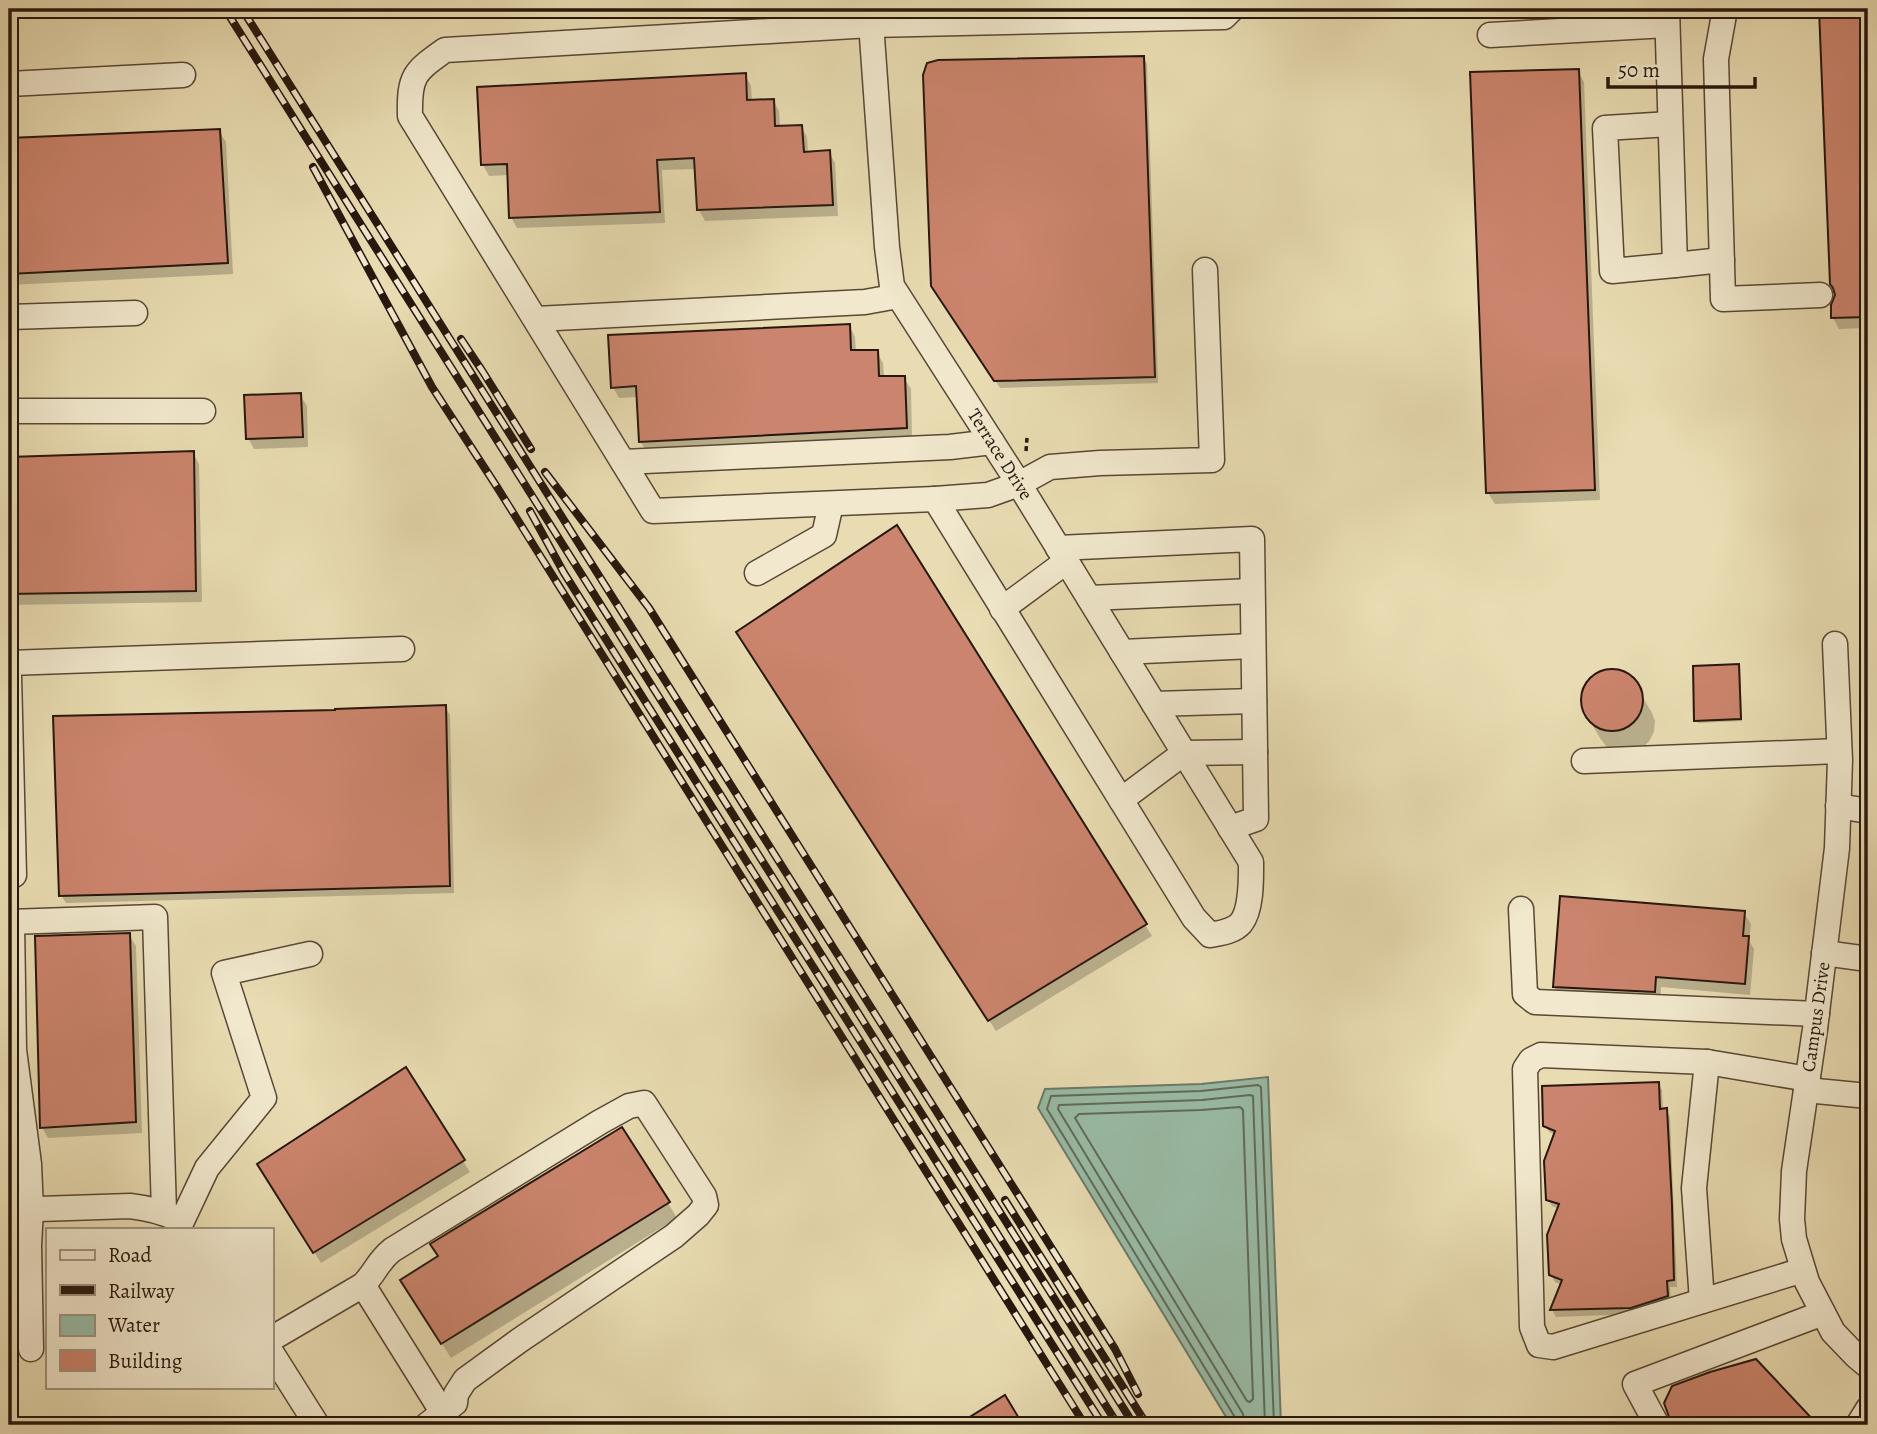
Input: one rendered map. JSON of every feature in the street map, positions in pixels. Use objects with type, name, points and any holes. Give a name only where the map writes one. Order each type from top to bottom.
[{"type":"street","points":[[1205,270],[1212,460],[1050,467],[1019,484],[988,495],[653,511],[410,116],[409,93],[419,69],[445,50],[871,17],[1224,17],[1232,9]]},
{"type":"street","points":[[1725,9],[1716,59],[1723,299],[1820,295]]},
{"type":"street","name":"Terrace Drive","points":[[871,17],[892,286],[1019,484],[1251,862],[1251,885],[1247,909],[1241,923],[1226,932],[1210,934],[1194,918],[1121,800]]},
{"type":"street","points":[[1490,35],[1667,17],[1675,265]]},
{"type":"street","points":[[9,84],[183,75]]},
{"type":"street","points":[[1670,124],[1605,128],[1612,271],[1722,260]]},
{"type":"street","points":[[536,319],[865,302],[898,296]]},
{"type":"street","points":[[9,317],[135,313]]},
{"type":"street","points":[[9,411],[204,411]]},
{"type":"street","points":[[623,462],[950,447],[992,442]]},
{"type":"street","points":[[936,499],[1121,800],[1184,753],[1255,752]]},
{"type":"street","points":[[757,573],[824,535],[831,504]]},
{"type":"street","points":[[1002,609],[1062,555],[1252,539],[1256,819],[1230,828]]},
{"type":"street","points":[[1089,598],[1252,591]]},
{"type":"street","name":"Campus Drive","points":[[1835,644],[1839,751],[1838,848],[1794,1171],[1792,1219],[1794,1240],[1803,1270],[1823,1313],[1833,1332],[1868,1366]]},
{"type":"street","points":[[1122,652],[1253,646]]},
{"type":"street","points":[[9,663],[402,649]]},
{"type":"street","points":[[9,675],[14,875]]},
{"type":"street","points":[[1154,704],[1254,701]]},
{"type":"street","points":[[1584,761],[1839,751]]},
{"type":"street","points":[[1838,806],[1868,811]]},
{"type":"street","points":[[1521,909],[1525,993],[1535,1002],[1817,1014]]},
{"type":"street","points":[[31,1349],[29,1245],[20,1210],[29,1164],[14,1050],[10,922],[155,917],[179,1221]]},
{"type":"street","points":[[1825,953],[1868,959]]},
{"type":"street","points":[[179,1221],[207,1168],[264,1098],[224,973],[310,954]]},
{"type":"street","points":[[1803,1270],[1553,1347],[1539,1345],[1532,1327],[1525,1069],[1531,1059],[1541,1055],[1707,1062],[1868,1096]]},
{"type":"street","points":[[1702,1301],[1694,1188],[1707,1062]]},
{"type":"street","points":[[273,1338],[363,1285],[374,1274],[379,1260],[392,1250],[629,1106],[644,1103],[704,1196],[706,1205],[674,1236],[465,1380],[456,1394],[455,1403],[435,1419],[363,1285]]},
{"type":"street","points":[[20,1210],[130,1206],[146,1208],[179,1221]]},
{"type":"street","points":[[1657,1425],[1635,1384],[1823,1313]]},
{"type":"street","points":[[273,1355],[317,1425]]},
{"type":"street","points":[[1858,1425],[1868,1409]]},
{"type":"path","points":[[1026,451],[1027,438]]},
{"type":"water","points":[[1268,1077],[1281,1425],[1231,1425],[1038,1108],[1045,1089],[1201,1084]]},
{"type":"building","points":[[1819,9],[1868,9],[1868,317],[1831,318],[1831,305],[1835,295],[1830,284]]},
{"type":"building","points":[[1144,56],[1155,377],[994,381],[931,286],[923,75],[927,63],[938,60]]},
{"type":"building","points":[[1579,69],[1595,490],[1486,493],[1470,72]]},
{"type":"building","points":[[746,73],[747,100],[774,99],[775,126],[802,125],[804,152],[830,150],[833,205],[697,210],[694,158],[657,160],[660,212],[509,218],[507,164],[481,165],[477,87]]},
{"type":"building","points":[[220,129],[228,263],[9,274],[9,138]]},
{"type":"building","points":[[850,324],[851,350],[878,350],[879,376],[905,376],[907,428],[639,442],[636,386],[611,388],[608,335]]},
{"type":"building","points":[[301,393],[303,437],[246,439],[244,395]]},
{"type":"building","points":[[194,451],[196,591],[9,594],[9,457]]},
{"type":"building","points":[[897,525],[1147,924],[988,1021],[736,632]]},
{"type":"building","points":[[1739,664],[1741,719],[1694,721],[1693,666]]},
{"type":"building","points":[[1612,669],[1634,678],[1643,700],[1634,722],[1612,731],[1590,722],[1581,700],[1590,678]]},
{"type":"building","points":[[446,705],[450,886],[59,896],[53,716]]},
{"type":"building","points":[[1560,896],[1745,911],[1743,936],[1749,936],[1745,984],[1656,977],[1655,992],[1553,987]]},
{"type":"building","points":[[130,933],[136,1122],[40,1128],[35,936]]},
{"type":"building","points":[[406,1067],[465,1160],[313,1253],[257,1164]]},
{"type":"building","points":[[1659,1082],[1660,1109],[1667,1108],[1672,1205],[1674,1280],[1667,1281],[1668,1296],[1631,1308],[1550,1310],[1562,1280],[1549,1275],[1547,1235],[1559,1204],[1546,1200],[1544,1161],[1555,1131],[1543,1126],[1542,1086]]},
{"type":"building","points":[[622,1127],[670,1202],[441,1344],[400,1280],[438,1256],[430,1244]]},
{"type":"building","points":[[1756,1359],[1818,1425],[1672,1425],[1664,1403],[1672,1386]]},
{"type":"building","points":[[1005,1395],[1023,1425],[957,1425]]},
{"type":"railway","points":[[225,9],[1118,1425]]},
{"type":"railway","points":[[242,9],[1134,1425]]},
{"type":"railway","points":[[313,167],[432,387],[1085,1425]]},
{"type":"railway","points":[[461,339],[531,449]]},
{"type":"railway","points":[[545,472],[649,608],[1115,1349],[1138,1394]]},
{"type":"railway","points":[[530,511],[564,573],[1103,1425]]},
{"type":"railway","points":[[1005,1200],[1147,1425]]}]
